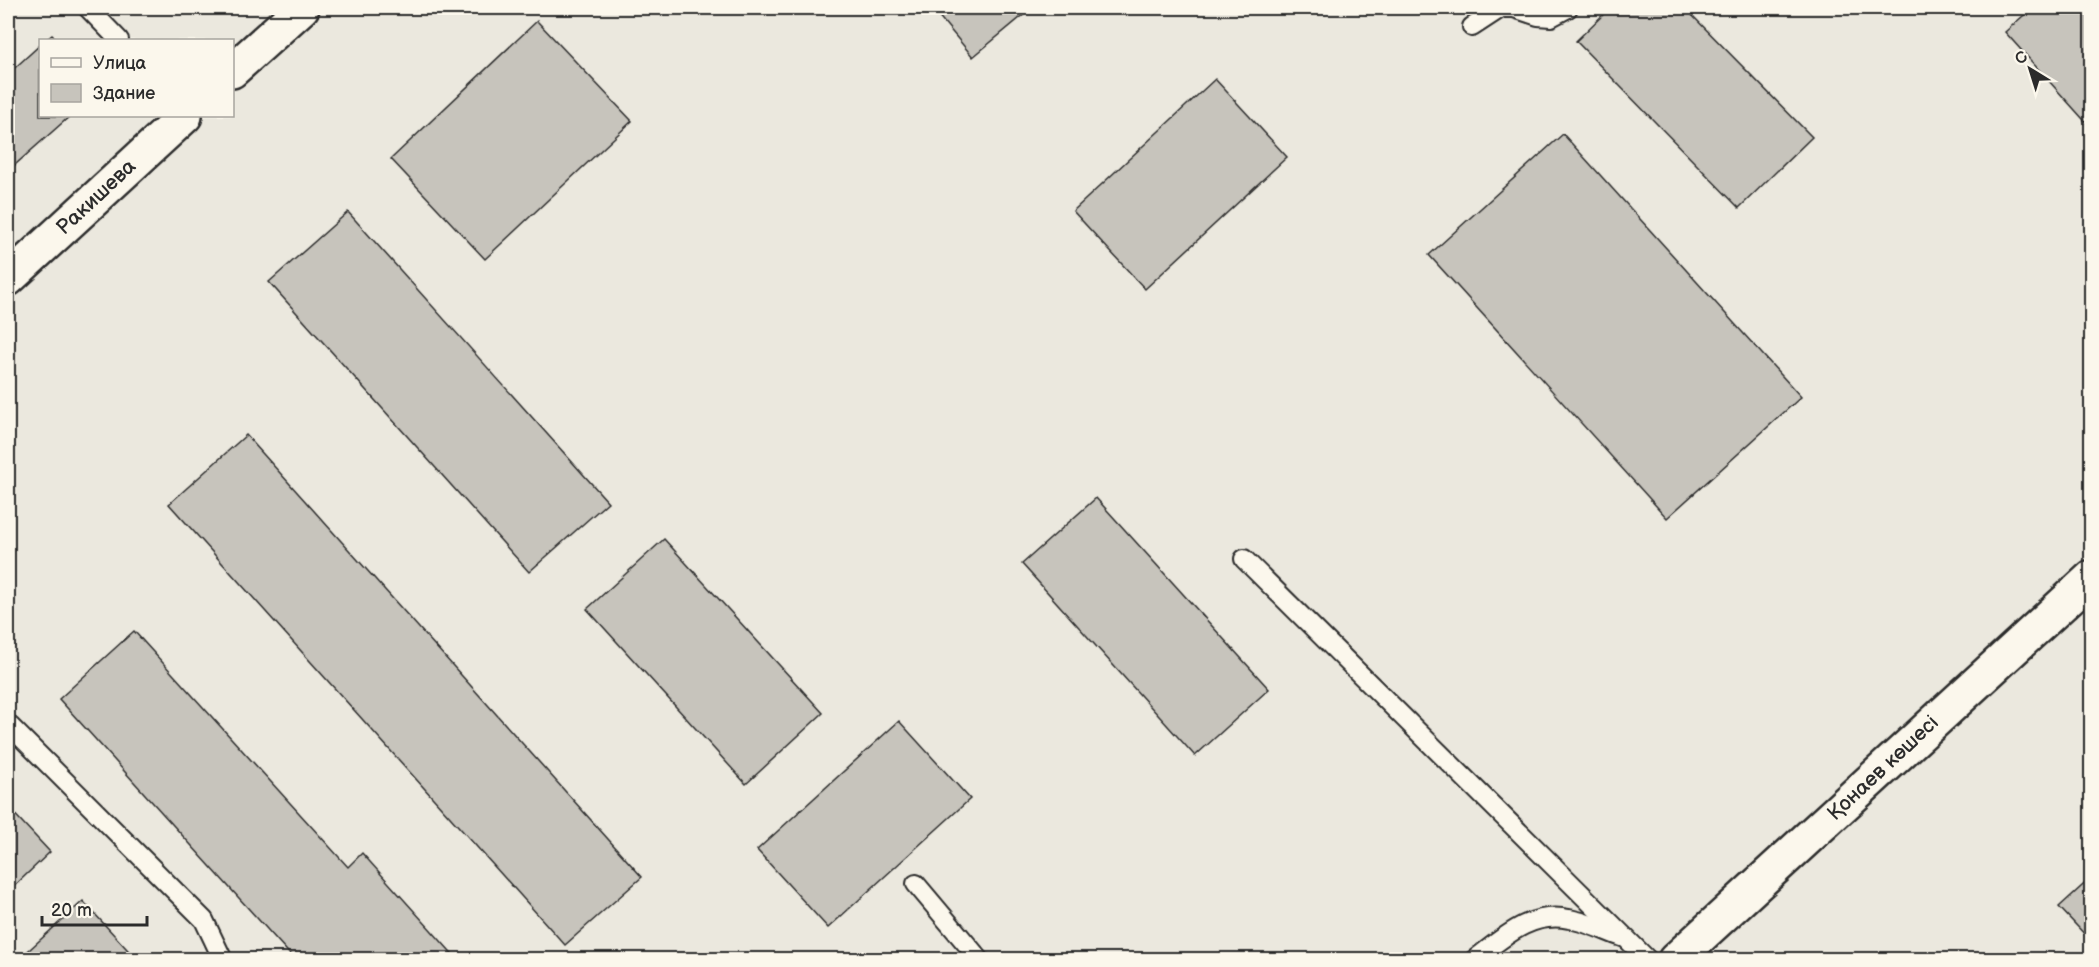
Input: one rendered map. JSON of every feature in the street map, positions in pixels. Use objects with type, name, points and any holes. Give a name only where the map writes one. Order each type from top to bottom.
[{"type":"street","points":[[234,70],[302,8]]},
{"type":"street","name":"Ракишева","points":[[8,279],[184,117]]},
{"type":"street","name":"Қонаев көшесі","points":[[1675,960],[2091,577]]},
{"type":"lane","points":[[88,8],[118,39]]},
{"type":"lane","points":[[1472,27],[1501,8],[1514,8],[1538,16],[1551,17],[1568,8]]},
{"type":"lane","points":[[1244,559],[1648,960]]},
{"type":"lane","points":[[8,724],[204,920],[223,960]]},
{"type":"lane","points":[[916,884],[980,960]]},
{"type":"lane","points":[[1474,960],[1514,930],[1532,921],[1551,917],[1569,919],[1627,938]]},
{"type":"shaded area","points":[[8,8],[2091,8],[2091,959],[8,959]]},
{"type":"building","points":[[932,8],[1032,8],[973,57]]},
{"type":"building","points":[[1610,8],[1685,8],[1812,137],[1739,208],[1576,41]]},
{"type":"building","points":[[2032,8],[2092,8],[2092,129],[2005,32]]},
{"type":"building","points":[[537,21],[632,121],[485,259],[391,159]]},
{"type":"building","points":[[39,46],[39,117],[69,117],[8,171],[8,74]]},
{"type":"building","points":[[1215,79],[1287,157],[1145,289],[1073,211]]},
{"type":"building","points":[[1563,134],[1801,397],[1667,518],[1429,255]]},
{"type":"building","points":[[348,212],[608,502],[529,572],[269,282]]},
{"type":"building","points":[[246,435],[642,877],[565,945],[169,504]]},
{"type":"building","points":[[1096,498],[1269,689],[1195,756],[1022,564]]},
{"type":"building","points":[[664,539],[823,713],[746,784],[587,609]]},
{"type":"building","points":[[134,631],[348,867],[362,853],[458,960],[295,960],[59,699]]},
{"type":"building","points":[[899,721],[970,799],[828,928],[757,850]]},
{"type":"building","points":[[8,807],[50,852],[8,892]]},
{"type":"building","points":[[2092,877],[2092,942],[2059,907]]},
{"type":"building","points":[[83,901],[137,960],[18,960]]}]
